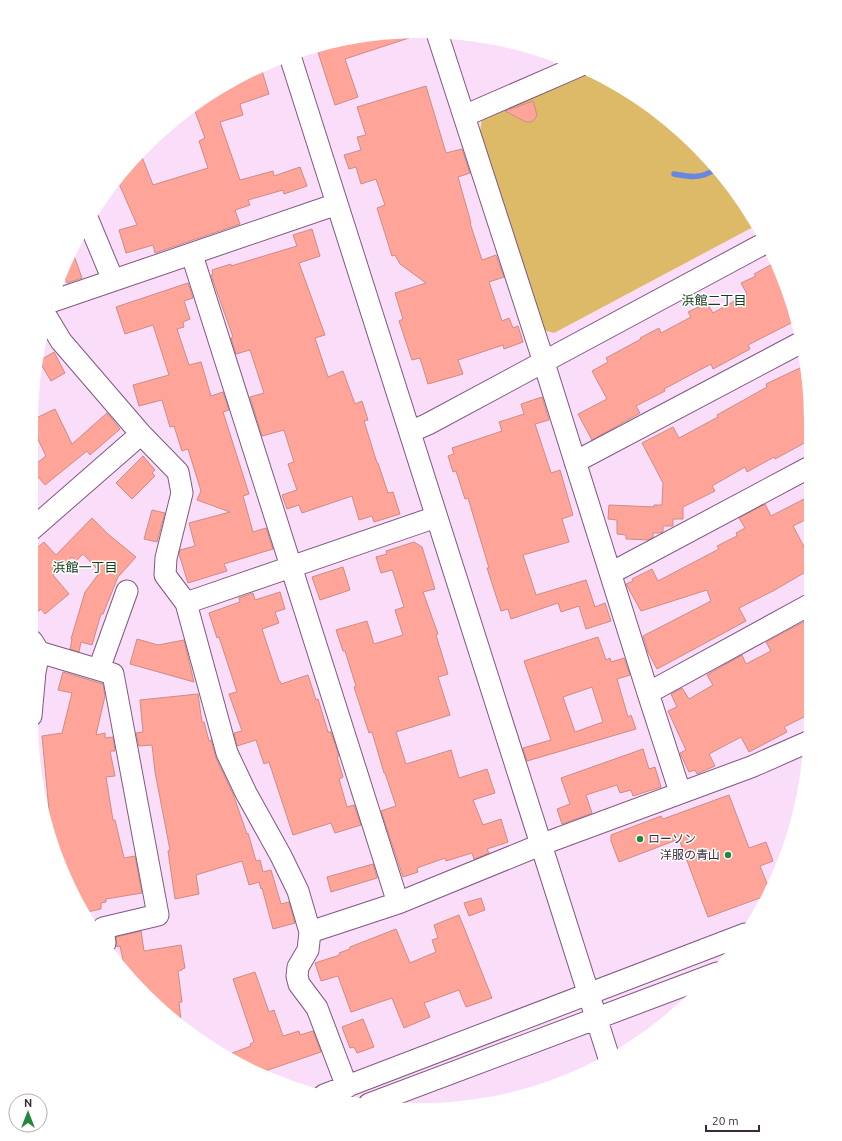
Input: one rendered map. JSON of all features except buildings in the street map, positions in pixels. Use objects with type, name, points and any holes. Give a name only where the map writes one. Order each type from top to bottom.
[{"type":"street","points":[[439,39],[544,362],[680,792]]},
{"type":"street","points":[[291,60],[587,994],[608,1054]]},
{"type":"street","points":[[464,116],[572,69]]},
{"type":"street","points":[[58,299],[192,255],[337,204]]},
{"type":"street","points":[[91,226],[113,280]]},
{"type":"street","points":[[410,432],[761,245]]},
{"type":"street","points":[[192,255],[398,904]]},
{"type":"street","points":[[50,324],[60,341],[141,434],[178,472],[182,493],[166,558],[165,575],[186,603],[227,753],[246,793],[281,856],[298,891],[310,932],[308,950],[298,967],[297,976],[299,984],[317,1008],[347,1087]]},
{"type":"street","points":[[575,462],[797,345]]},
{"type":"street","points":[[38,525],[141,434]]},
{"type":"street","points":[[611,573],[804,470]]},
{"type":"street","points":[[186,603],[436,517]]},
{"type":"street","points":[[99,669],[127,591]]},
{"type":"street","points":[[648,693],[804,608]]},
{"type":"street","points":[[38,647],[113,674],[158,916],[103,928],[104,934]]},
{"type":"street","points":[[310,932],[398,904],[540,845],[751,767],[803,744]]},
{"type":"street","points":[[332,1092],[736,937]]},
{"type":"street","points":[[378,1101],[705,978]]},
{"type":"shaded area","points":[[583,74],[612,89],[634,103],[674,133],[709,168],[725,188],[752,228],[554,333],[543,330],[480,132],[482,118]]},
{"type":"waterway","points":[[674,174],[700,176],[712,171]]},
{"type":"place","name":"ローソン","points":[[640,839]]},
{"type":"place","name":"洋服の青山","points":[[728,855]]},
{"type":"district","name":"浜館二丁目","points":[[714,300]]},
{"type":"district","name":"浜館一丁目","points":[[85,567]]}]
